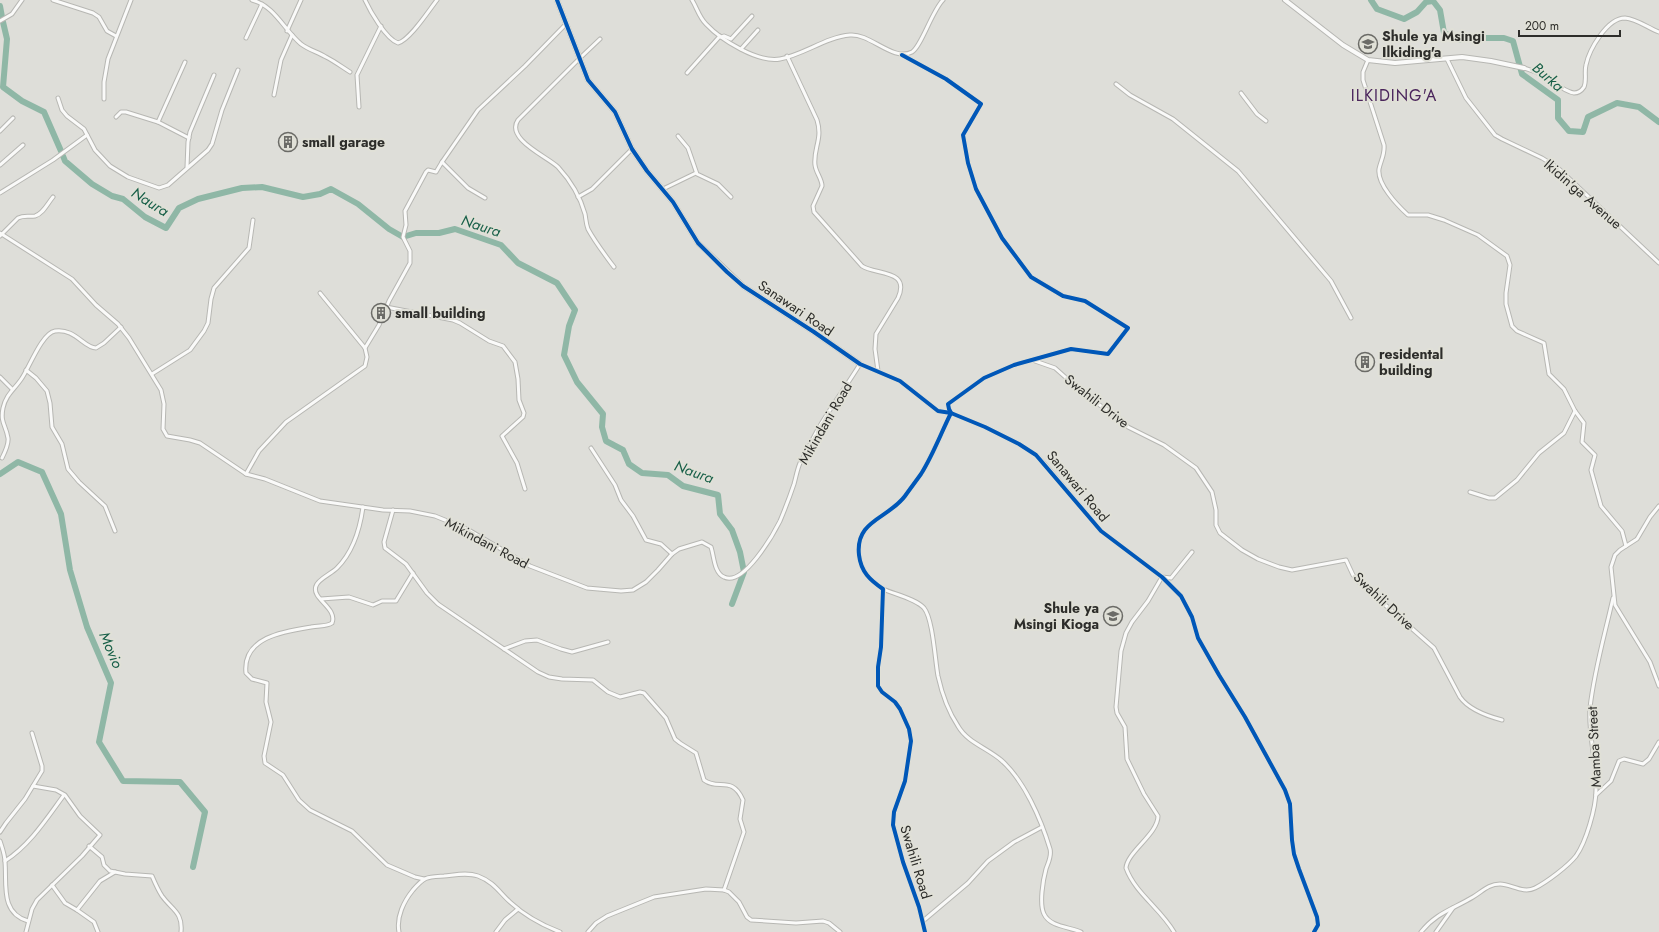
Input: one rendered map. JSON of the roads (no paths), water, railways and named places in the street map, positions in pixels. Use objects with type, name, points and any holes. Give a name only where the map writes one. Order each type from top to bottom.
[{"type":"street","points":[[0,21],[12,14],[22,0]]},
{"type":"street","points":[[54,0],[93,13],[99,17],[107,31],[116,36]]},
{"type":"street","points":[[104,99],[105,71],[116,36],[131,0]]},
{"type":"street","points":[[252,0],[260,2],[274,13],[287,31],[309,49],[325,56],[350,72]]},
{"type":"street","points":[[287,31],[301,0]]},
{"type":"street","points":[[365,0],[381,26],[392,40],[400,42],[410,33],[437,0]]},
{"type":"street","name":"Sanawari Road","points":[[558,0],[588,80],[614,112],[632,149],[647,171],[663,189],[698,243],[727,272],[743,286],[860,364],[900,381],[938,411],[951,413],[985,427],[1019,444],[1036,455],[1100,531],[1162,577],[1181,596],[1192,617],[1198,638],[1245,716],[1285,790],[1290,804],[1294,854],[1298,869],[1318,917],[1318,925],[1314,932]]},
{"type":"street","points":[[692,0],[698,14],[705,24],[727,42],[755,56],[780,59],[828,41],[850,35],[862,37],[902,55],[946,79],[981,104],[963,135],[968,163],[976,189],[1002,238],[1031,277],[1063,296],[1085,302],[1128,328],[1108,354],[1071,349],[1014,365],[984,378],[948,404],[951,413],[921,473],[900,502],[873,521],[862,534],[859,544],[860,561],[869,579],[883,589],[924,608],[929,617],[938,676],[949,711],[960,731],[999,759],[1014,774],[1031,802],[1042,827],[1051,853],[1043,884],[1042,911],[1046,918],[1052,922],[1081,932]]},
{"type":"street","points":[[902,55],[913,52],[920,43],[926,28],[942,0]]},
{"type":"street","points":[[1285,0],[1343,45],[1368,60],[1395,63],[1462,57],[1474,58],[1524,68],[1544,76],[1570,92],[1581,91],[1585,84],[1585,68],[1590,55],[1604,30],[1611,22],[1627,18],[1659,32]]},
{"type":"street","points":[[246,38],[260,2]]},
{"type":"street","points":[[721,36],[731,39],[752,16]]},
{"type":"street","points":[[365,348],[379,325],[386,307],[410,263],[410,251],[403,238],[406,225],[405,211],[413,193],[426,172],[428,170],[436,172],[478,110],[525,66],[566,24]]},
{"type":"street","points":[[359,107],[357,75],[381,26]]},
{"type":"street","points":[[741,49],[758,30]]},
{"type":"street","points":[[274,96],[281,60],[292,35]]},
{"type":"street","points":[[687,73],[721,36]]},
{"type":"street","points":[[600,39],[518,120],[515,129],[516,133],[531,149],[556,165],[575,189],[585,214],[588,229],[614,267]]},
{"type":"street","points":[[787,56],[817,120],[819,130],[815,165],[822,186],[814,203],[813,210],[862,266],[869,270],[892,274],[900,284],[900,294],[876,334],[874,344],[878,371]]},
{"type":"street","name":"Ikidin'ga Avenue","points":[[1447,59],[1464,95],[1495,134],[1502,139],[1542,158],[1558,168],[1659,263]]},
{"type":"street","points":[[1368,60],[1363,72],[1363,80],[1384,145],[1384,153],[1379,171],[1382,183],[1408,215],[1428,215],[1444,220],[1478,235],[1507,256],[1510,265],[1506,304],[1512,326],[1517,331],[1544,343],[1549,374],[1566,392],[1575,411],[1584,423],[1582,442],[1595,455],[1591,470],[1601,506],[1622,531],[1626,546]]},
{"type":"street","points":[[158,122],[185,62]]},
{"type":"street","points":[[58,98],[62,110],[67,116],[84,129],[95,150],[110,166],[128,177],[153,187],[163,188],[204,154],[212,144],[238,70]]},
{"type":"street","points":[[187,167],[189,138],[214,75]]},
{"type":"street","points":[[1116,84],[1130,95],[1174,119],[1235,168],[1331,282],[1351,318]]},
{"type":"street","points":[[1241,93],[1257,114],[1266,120]]},
{"type":"street","points":[[116,117],[122,112],[158,122],[189,138]]},
{"type":"street","points":[[0,131],[13,118]]},
{"type":"street","points":[[0,193],[59,156],[87,135]]},
{"type":"street","points":[[678,136],[688,148],[696,173],[718,184],[731,197]]},
{"type":"street","points":[[0,165],[23,145]]},
{"type":"street","points":[[578,197],[592,190],[632,149]]},
{"type":"street","points":[[442,162],[468,188],[485,198]]},
{"type":"street","points":[[663,189],[696,173]]},
{"type":"street","points":[[1,234],[18,218],[22,216],[34,216],[41,212],[53,197]]},
{"type":"street","points":[[152,374],[190,350],[204,331],[208,323],[210,299],[214,288],[249,248],[253,220]]},
{"type":"street","name":"Mikindani Road","points":[[1,234],[72,280],[96,305],[121,327],[152,374],[163,396],[164,404],[162,429],[168,436],[200,443],[246,474],[265,479],[320,501],[410,511],[435,516],[481,537],[530,566],[587,588],[621,591],[633,590],[646,582],[672,554],[690,544],[702,542],[711,547],[714,561],[720,575],[723,577],[734,578],[746,570],[771,537],[779,523],[799,465],[818,431],[860,364]]},
{"type":"street","points":[[246,474],[259,451],[286,422],[365,366],[368,357],[365,348],[320,293]]},
{"type":"street","points":[[386,307],[460,323],[489,341],[505,348],[514,362],[518,379],[519,400],[524,413],[523,417],[502,436],[517,463],[525,489]]},
{"type":"street","points":[[2,458],[8,438],[1,422],[4,406],[12,389],[22,378],[37,351],[52,332],[71,334],[90,347],[96,348],[104,343],[121,327]]},
{"type":"street","name":"Swahili Drive","points":[[1033,360],[1056,368],[1082,392],[1117,416],[1128,427],[1160,443],[1192,465],[1212,492],[1215,502],[1216,525],[1220,533],[1242,550],[1258,559],[1292,570],[1346,560],[1353,575],[1358,581],[1434,648],[1464,703],[1482,713],[1502,720]]},
{"type":"street","points":[[26,370],[36,378],[47,391],[50,403],[52,427],[62,444],[68,469],[79,482],[105,506],[115,531]]},
{"type":"street","points":[[0,377],[12,389]]},
{"type":"street","points":[[1470,492],[1491,499],[1497,497],[1515,481],[1539,453],[1564,433],[1575,411]]},
{"type":"street","points":[[591,448],[615,485],[621,500],[633,516],[646,540],[662,544],[672,554]]},
{"type":"street","points":[[363,506],[359,527],[349,552],[337,568],[316,585],[316,594],[331,612],[333,619],[332,623],[327,626],[300,628],[270,636],[255,646],[249,653],[246,668],[248,676],[267,683],[266,702],[270,722],[264,760],[267,765],[286,778],[299,800],[310,810],[352,832],[387,865],[415,877],[424,879]]},
{"type":"street","points":[[1659,506],[1650,517],[1639,536],[1633,542],[1617,552],[1612,562],[1613,598],[1616,608],[1650,662],[1659,686]]},
{"type":"street","points":[[393,510],[384,545],[385,548],[404,562],[430,597],[438,604],[533,670],[549,677],[593,680],[608,692],[620,697],[640,692],[644,694],[666,718],[675,739],[680,744],[696,753],[704,780],[709,783],[729,785],[737,790],[743,800],[740,819],[744,832],[724,890]]},
{"type":"street","points":[[1174,932],[1168,921],[1140,890],[1126,868],[1129,859],[1146,838],[1156,823],[1158,816],[1144,794],[1127,759],[1125,727],[1117,713],[1116,707],[1121,651],[1126,633],[1132,622],[1148,601],[1162,577],[1172,578],[1192,552]]},
{"type":"street","points":[[321,599],[349,597],[373,605],[382,601],[396,600],[413,573]]},
{"type":"street","name":"Swahili Road","points":[[883,589],[878,686],[882,692],[895,702],[900,709],[910,729],[911,741],[905,781],[894,812],[893,825],[903,862],[914,890],[925,932]]},
{"type":"street","name":"Mamba Street","points":[[1421,932],[1440,914],[1471,898],[1485,888],[1495,884],[1501,884],[1524,890],[1530,889],[1568,864],[1576,856],[1592,814],[1596,796],[1590,729],[1590,708],[1600,654],[1613,598]]},
{"type":"street","points":[[504,649],[525,641],[537,640],[572,652],[608,642]]},
{"type":"street","points":[[0,832],[42,771],[42,766],[32,733]]},
{"type":"street","points":[[1596,796],[1611,781],[1619,761],[1624,759],[1643,764],[1649,759],[1659,742]]},
{"type":"street","points":[[26,932],[34,904],[82,856],[100,834],[80,816],[64,794],[50,788],[33,786]]},
{"type":"street","points":[[5,861],[18,852],[37,831],[64,794]]},
{"type":"street","points":[[923,921],[968,882],[988,861],[1014,842],[1042,827]]},
{"type":"street","points":[[0,840],[5,861],[7,899],[10,908],[19,917],[28,921]]},
{"type":"street","points":[[89,846],[102,857],[106,868],[115,872],[152,876],[162,896],[179,914],[182,924],[181,932]]},
{"type":"street","points":[[77,910],[100,881],[115,872]]},
{"type":"street","points":[[0,874],[5,876]]},
{"type":"street","points":[[399,932],[399,920],[406,900],[424,879],[432,876],[470,874],[493,884],[518,909],[540,923],[560,932]]},
{"type":"street","points":[[52,885],[65,903],[94,922],[98,932]]},
{"type":"street","points":[[588,932],[596,923],[607,916],[654,897],[706,889],[724,890],[735,896],[747,917],[751,920],[796,923],[823,921],[829,923],[840,932]]},
{"type":"street","points":[[1436,932],[1454,906]]},
{"type":"street","points":[[496,932],[505,920],[518,909]]},
{"type":"waterway","name":"Burka","points":[[1371,0],[1377,9],[1404,19],[1417,12],[1426,2],[1433,1],[1440,10],[1444,33],[1460,40],[1504,38],[1513,41],[1522,74],[1558,100],[1558,118],[1569,131],[1583,132],[1588,117],[1617,103],[1639,107],[1659,122]]},
{"type":"waterway","name":"Naura","points":[[0,6],[2,17]]},
{"type":"waterway","name":"Naura","points":[[3,22],[7,39],[3,87],[22,101],[44,112],[61,151]]},
{"type":"waterway","name":"Naura","points":[[63,156],[65,161],[92,184],[112,196],[123,199],[145,217],[166,228],[179,208],[198,199],[242,188],[262,187],[303,197],[320,194],[331,189],[358,204],[389,229],[403,237],[416,233],[439,233],[455,229],[501,245],[518,263],[557,283],[575,310],[569,326],[564,355],[577,382],[603,414],[602,427],[606,441],[623,450],[629,464],[642,473],[668,475],[683,486],[718,495],[720,514],[732,530],[740,552],[744,572],[732,604]]},
{"type":"waterway","name":"Movio","points":[[0,474],[18,462],[42,472],[61,514],[70,570],[87,627],[111,683],[99,742],[123,781],[180,782],[205,812],[193,867]]},
{"type":"place","name":"Shule ya Msingi Ilkiding'a","points":[[1368,44]]},
{"type":"place","name":"small garage","points":[[288,142]]},
{"type":"place","name":"small building","points":[[381,313]]},
{"type":"place","name":"residental building","points":[[1365,362]]},
{"type":"place","name":"Shule ya Msingi Kioga","points":[[1113,616]]},
{"type":"district","name":"ILKIDING'A","points":[[1394,95]]}]
